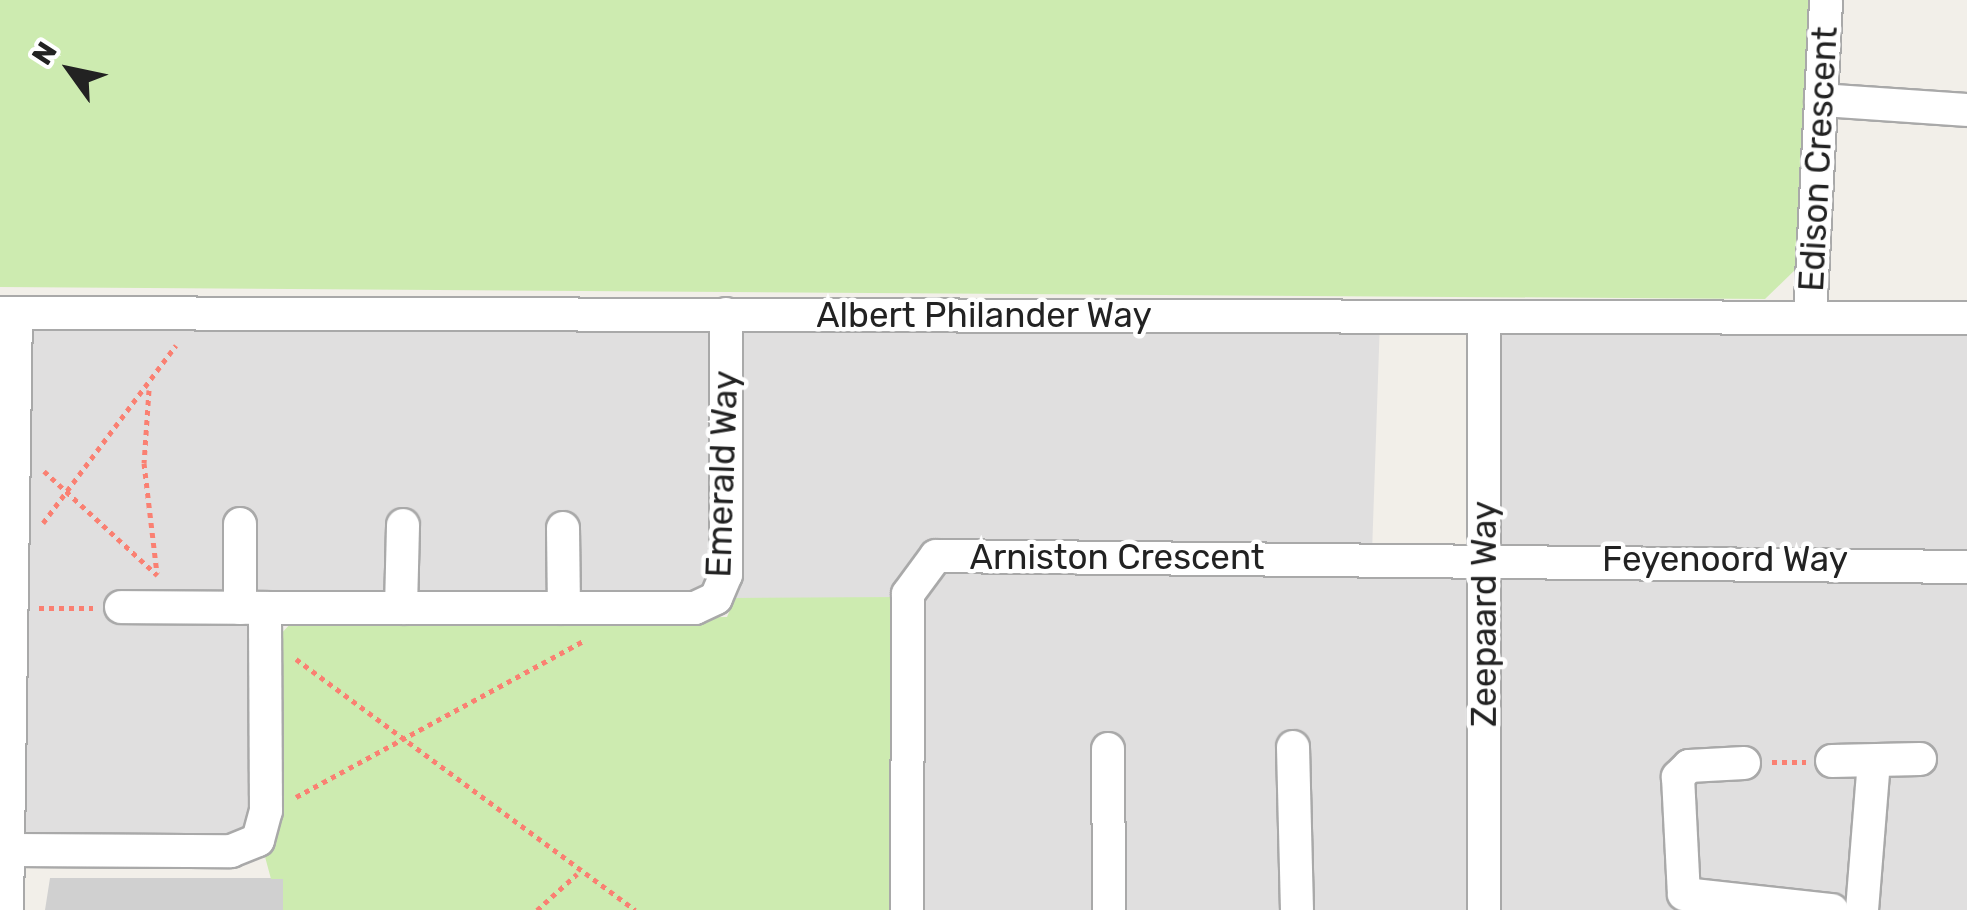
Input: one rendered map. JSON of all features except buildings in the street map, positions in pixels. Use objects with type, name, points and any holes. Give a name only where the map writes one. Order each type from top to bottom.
[{"type":"street","name":"Edison Crescent","points":[[1810,318],[1826,0]]},
{"type":"street","points":[[1820,100],[1967,110]]},
{"type":"street","points":[[7,910],[14,850],[6,609],[13,537],[8,313]]},
{"type":"street","name":"Albert Philander Way","points":[[8,313],[1967,318]]},
{"type":"street","name":"Emerald Way","points":[[121,607],[696,608],[722,592],[726,314]]},
{"type":"street","name":"Zeepaard Way","points":[[1484,317],[1484,910]]},
{"type":"street","points":[[14,850],[230,852],[258,840],[266,811],[266,649],[252,608],[240,524]]},
{"type":"street","points":[[401,608],[403,525]]},
{"type":"street","points":[[563,528],[564,608]]},
{"type":"street","name":"Feyenoord Way","points":[[1484,557],[1967,567]]},
{"type":"street","name":"Arniston Crescent","points":[[907,910],[908,594],[929,560],[1484,557]]},
{"type":"street","points":[[1293,746],[1297,910]]},
{"type":"street","points":[[1108,749],[1108,910]]},
{"type":"street","points":[[1832,761],[1920,759]]},
{"type":"street","points":[[1862,910],[1874,761]]},
{"type":"street","points":[[1744,763],[1690,766],[1678,777],[1680,881],[1691,905],[1832,910]]},
{"type":"path","points":[[13,537],[40,526],[150,386],[176,350],[176,312]]},
{"type":"path","points":[[150,386],[144,463],[158,576],[171,608]]},
{"type":"path","points":[[13,461],[33,460],[158,576]]},
{"type":"path","points":[[6,609],[121,607]]},
{"type":"path","points":[[266,811],[555,660],[611,622],[616,608]]},
{"type":"path","points":[[266,649],[287,652],[577,874],[635,910]]},
{"type":"path","points":[[1744,763],[1832,761]]},
{"type":"path","points":[[536,910],[577,874]]},
{"type":"shaded area","points":[[0,316],[1380,320],[1372,553],[1480,554],[1482,319],[1967,320],[1967,910],[905,910],[906,597],[267,609],[259,841],[12,852]]},
{"type":"shaded area","points":[[50,878],[283,878],[283,910],[45,910]]},
{"type":"green space","points":[[0,0],[1815,0],[1797,268],[1765,299],[0,287]]},
{"type":"green space","points":[[897,597],[897,910],[283,910],[283,879],[271,879],[264,853],[278,637],[293,621],[727,617],[735,598]]}]
